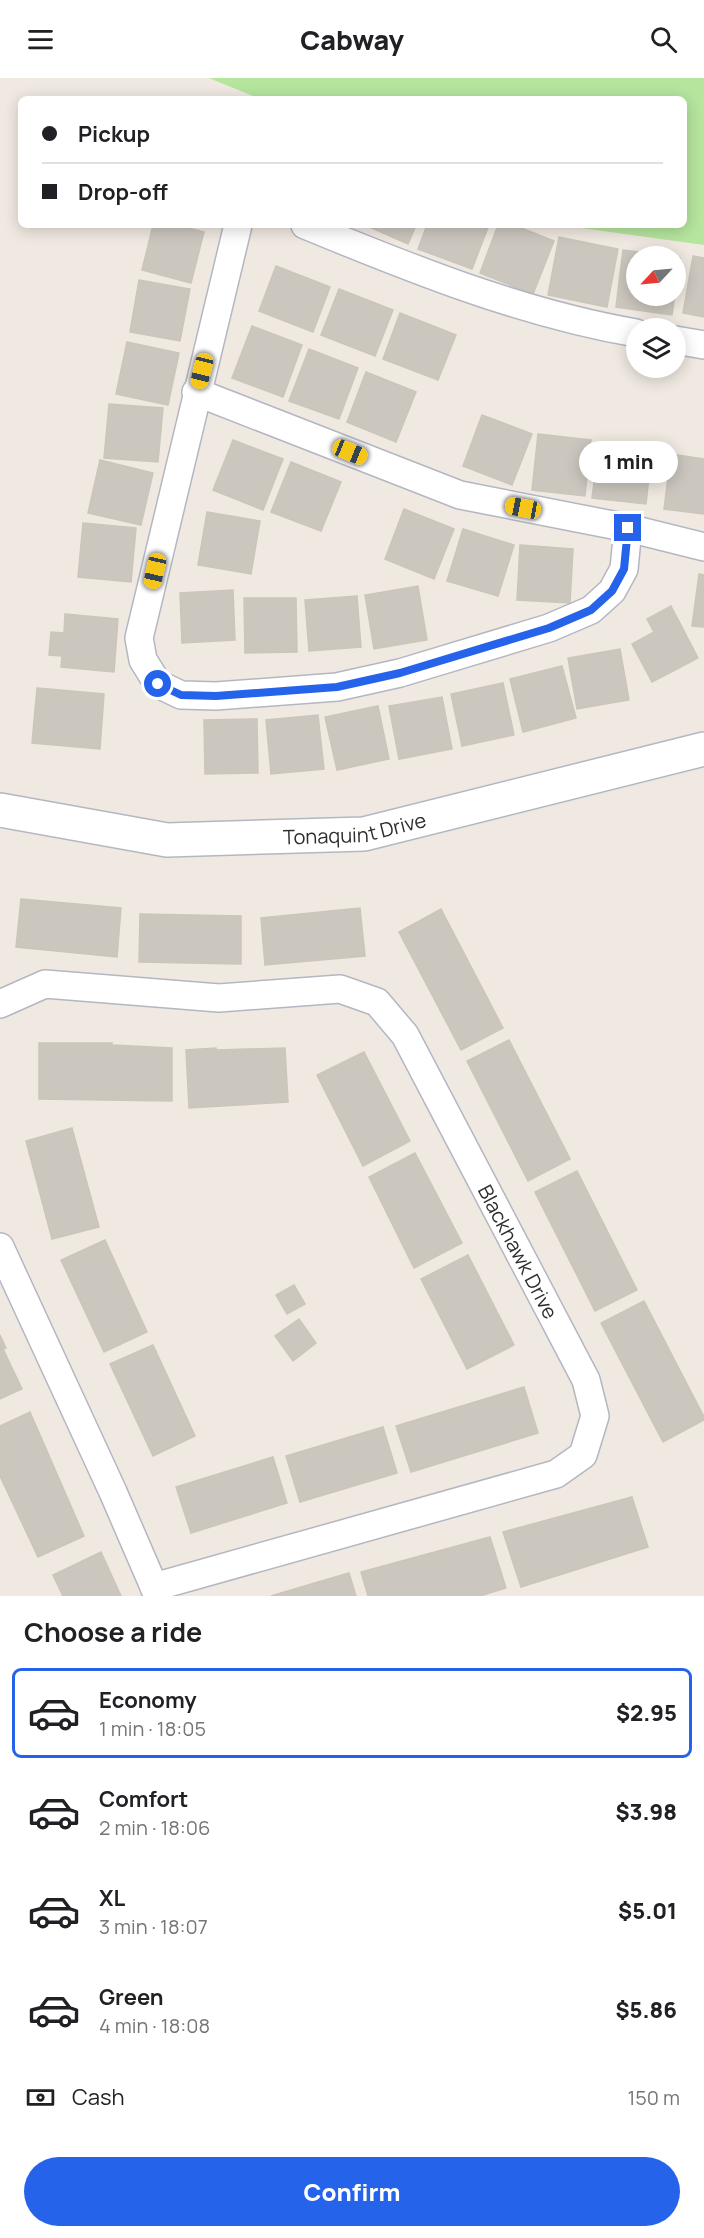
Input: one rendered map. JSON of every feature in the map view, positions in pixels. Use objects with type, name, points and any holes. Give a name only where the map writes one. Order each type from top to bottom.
[{"type":"street","points":[[237,228],[196,392],[139,638],[143,660],[158,684],[181,695],[216,696],[337,687],[400,673],[549,628],[591,610],[612,591],[624,569],[628,528]]},
{"type":"street","points":[[311,228],[422,273],[551,313],[626,331]]},
{"type":"street","points":[[686,342],[704,345]]},
{"type":"street","points":[[196,392],[460,495],[628,528],[704,547]]},
{"type":"street","name":"Tonaquint Drive","points":[[0,810],[166,840],[364,834],[704,748]]},
{"type":"street","name":"Blackhawk Drive","points":[[0,1004],[45,984],[219,998],[339,989],[377,1002],[411,1045],[586,1380],[595,1416],[583,1455],[556,1474],[156,1591],[0,1247]]},
{"type":"green space","points":[[209,78],[704,78],[704,245],[582,228],[687,228],[687,96],[253,96]]},
{"type":"building","points":[[152,228],[189,228],[204,232],[191,283],[142,270]]},
{"type":"building","points":[[372,228],[415,228],[408,244]]},
{"type":"building","points":[[426,228],[488,228],[472,269],[418,249]]},
{"type":"building","points":[[497,228],[522,228],[554,241],[533,294],[480,273]]},
{"type":"building","points":[[559,237],[618,249],[607,307],[548,295]]},
{"type":"building","points":[[623,250],[626,250],[626,306],[673,306],[672,315],[616,307]]},
{"type":"building","points":[[693,256],[704,258],[704,317],[683,313]]},
{"type":"building","points":[[276,266],[330,287],[313,332],[259,311]]},
{"type":"building","points":[[139,280],[190,289],[180,341],[130,332]]},
{"type":"building","points":[[339,289],[393,310],[375,356],[321,335]]},
{"type":"building","points":[[400,313],[456,335],[438,380],[383,359]]},
{"type":"building","points":[[252,326],[302,345],[283,397],[232,378]]},
{"type":"building","points":[[127,342],[179,353],[168,405],[116,394]]},
{"type":"building","points":[[309,349],[358,368],[339,419],[289,401]]},
{"type":"building","points":[[366,372],[416,392],[396,442],[347,422]]},
{"type":"building","points":[[109,404],[163,408],[158,462],[104,458]]},
{"type":"building","points":[[482,415],[532,434],[512,485],[463,466]]},
{"type":"building","points":[[538,434],[591,440],[585,496],[532,490]]},
{"type":"building","points":[[233,440],[283,459],[263,510],[213,490]]},
{"type":"building","points":[[599,444],[652,450],[646,504],[592,498]]},
{"type":"building","points":[[671,454],[704,459],[704,514],[664,509]]},
{"type":"building","points":[[100,460],[153,473],[141,525],[88,513]]},
{"type":"building","points":[[291,462],[341,482],[321,531],[271,512]]},
{"type":"building","points":[[404,509],[454,529],[434,579],[385,559]]},
{"type":"building","points":[[207,512],[260,521],[251,574],[198,565]]},
{"type":"building","points":[[83,523],[136,528],[131,582],[78,577]]},
{"type":"building","points":[[463,529],[514,545],[498,596],[447,581]]},
{"type":"building","points":[[520,545],[573,549],[570,603],[517,600]]},
{"type":"building","points":[[699,574],[704,575],[704,627],[692,626]]},
{"type":"building","points":[[418,586],[427,640],[374,649],[365,595]]},
{"type":"building","points":[[233,590],[235,640],[182,643],[180,593]]},
{"type":"building","points":[[357,596],[361,647],[309,651],[305,600]]},
{"type":"building","points":[[244,598],[296,598],[297,652],[245,653]]},
{"type":"building","points":[[671,606],[698,658],[652,682],[632,644],[654,632],[647,619]]},
{"type":"building","points":[[65,614],[118,619],[114,672],[61,667],[62,656],[49,655],[51,632],[64,633]]},
{"type":"building","points":[[620,649],[629,700],[577,709],[568,658]]},
{"type":"building","points":[[562,666],[576,718],[523,732],[510,679]]},
{"type":"building","points":[[503,683],[514,735],[462,746],[451,694]]},
{"type":"building","points":[[37,688],[104,694],[100,749],[32,743]]},
{"type":"building","points":[[442,697],[452,749],[399,759],[389,706]]},
{"type":"building","points":[[378,706],[389,759],[337,770],[325,717]]},
{"type":"building","points":[[318,715],[324,769],[271,774],[266,720]]},
{"type":"building","points":[[257,719],[258,773],[205,774],[204,720]]},
{"type":"building","points":[[21,899],[121,908],[117,957],[16,947]]},
{"type":"building","points":[[360,908],[365,956],[265,965],[261,918]]},
{"type":"building","points":[[441,909],[503,1028],[461,1050],[399,932]]},
{"type":"building","points":[[140,914],[241,916],[241,964],[139,962]]},
{"type":"building","points":[[509,1040],[570,1159],[528,1181],[467,1061]]},
{"type":"building","points":[[39,1043],[112,1043],[112,1045],[172,1048],[172,1101],[39,1099]]},
{"type":"building","points":[[216,1048],[216,1050],[285,1048],[288,1102],[189,1108],[186,1050]]},
{"type":"building","points":[[364,1052],[410,1141],[363,1166],[317,1075]]},
{"type":"building","points":[[72,1128],[99,1227],[52,1239],[26,1141]]},
{"type":"building","points":[[415,1153],[462,1243],[414,1268],[369,1177]]},
{"type":"building","points":[[577,1171],[637,1290],[595,1311],[535,1192]]},
{"type":"building","points":[[105,1240],[147,1332],[104,1352],[61,1260]]},
{"type":"building","points":[[468,1255],[514,1345],[467,1369],[421,1279]]},
{"type":"building","points":[[294,1285],[305,1304],[287,1314],[276,1295]]},
{"type":"building","points":[[644,1301],[704,1417],[704,1420],[663,1442],[601,1323]]},
{"type":"building","points":[[299,1319],[316,1343],[293,1361],[275,1336]]},
{"type":"building","points":[[0,1335],[6,1348],[3,1349],[22,1389],[0,1399]]},
{"type":"building","points":[[153,1345],[195,1436],[153,1456],[110,1364]]},
{"type":"building","points":[[524,1387],[538,1433],[411,1472],[396,1426]]},
{"type":"building","points":[[30,1412],[84,1536],[38,1557],[0,1476],[0,1426]]},
{"type":"building","points":[[383,1427],[397,1473],[300,1502],[286,1456]]},
{"type":"building","points":[[273,1457],[287,1503],[191,1533],[176,1487]]},
{"type":"building","points":[[632,1497],[648,1547],[521,1587],[503,1532]]},
{"type":"building","points":[[490,1537],[506,1588],[480,1596],[368,1596],[361,1572]]},
{"type":"building","points":[[101,1552],[121,1596],[63,1596],[53,1575]]},
{"type":"building","points":[[349,1573],[356,1596],[271,1596],[291,1590]]},
{"type":"route","points":[[158,684],[181,695],[216,696],[337,687],[400,673],[549,628],[591,610],[612,591],[624,569],[628,528]]}]
